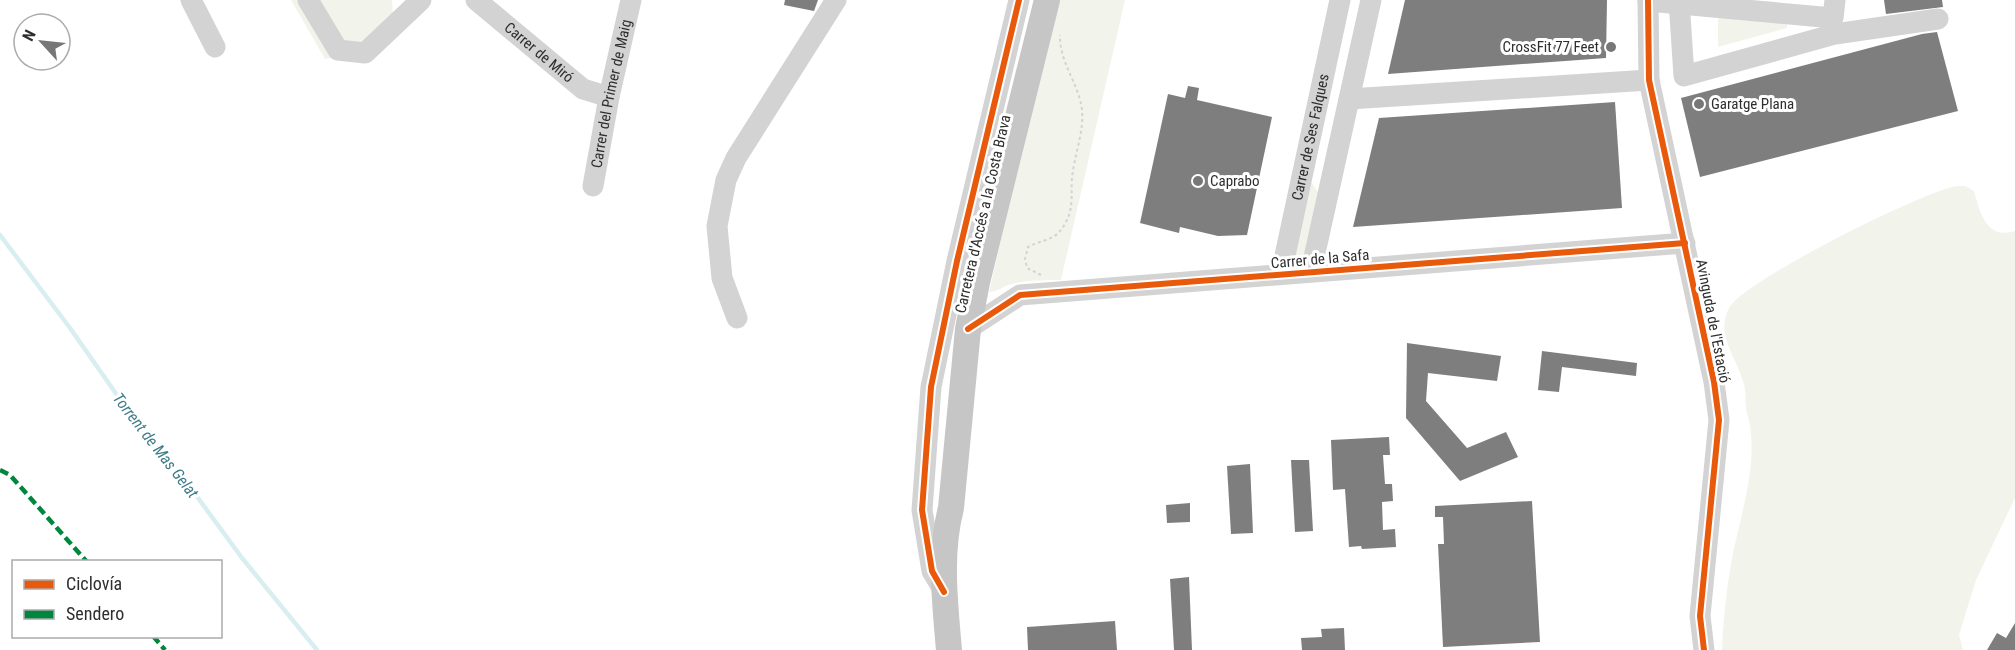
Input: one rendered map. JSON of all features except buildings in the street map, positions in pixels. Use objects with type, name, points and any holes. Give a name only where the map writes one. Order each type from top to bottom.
[{"type":"main road","name":"Carretera d'Accés a la Costa Brava","points":[[949,650],[944,592],[945,532],[951,508],[968,329],[977,282],[1047,0]]},
{"type":"street","points":[[192,0],[215,47]]},
{"type":"street","points":[[308,0],[338,50],[364,53],[421,0]]},
{"type":"street","name":"Carrer de Miró","points":[[476,0],[583,89],[609,97]]},
{"type":"street","name":"Carrer del Primer de Maig","points":[[593,186],[609,97],[631,0]]},
{"type":"street","points":[[737,318],[722,278],[717,226],[726,180],[736,158],[836,0]]},
{"type":"street","points":[[944,592],[932,570],[922,510],[931,387],[957,261],[1018,0]]},
{"type":"street","name":"Carrer de Ses Falques","points":[[1281,274],[1340,0]]},
{"type":"street","name":"Carrer de Ses Falques","points":[[1311,271],[1371,0]]},
{"type":"street","points":[[1648,0],[1834,17],[1938,19]]},
{"type":"street","name":"Avinguda de l'Estació","points":[[1648,0],[1649,80],[1714,382],[1719,420],[1700,616],[1704,650]]},
{"type":"street","points":[[1679,2],[1684,76],[1834,17]]},
{"type":"street","points":[[1349,99],[1649,80]]},
{"type":"street","name":"Carrer de la Safa","points":[[968,329],[1020,295],[1685,243]]},
{"type":"street","points":[[922,510],[933,516],[951,508]]},
{"type":"path","points":[[1049,277],[1027,268],[1025,259],[1028,247],[1052,238],[1061,231],[1068,217],[1072,202],[1072,179],[1082,130],[1082,110],[1064,59],[1060,29]]},
{"type":"shaded area","points":[[291,0],[392,0],[393,16],[355,53],[325,59]]},
{"type":"shaded area","points":[[1058,0],[1125,0],[1061,280],[1018,283],[989,292],[1039,72]]},
{"type":"shaded area","points":[[1718,17],[1787,23],[1787,28],[1718,47]]},
{"type":"shaded area","points":[[1307,176],[1320,195],[1307,257],[1298,261],[1291,258]]},
{"type":"shaded area","points":[[1956,186],[1965,186],[1974,191],[1982,215],[1991,228],[2005,233],[2015,231],[2015,498],[1976,580],[1959,635],[1963,650],[1722,650],[1728,586],[1749,478],[1752,444],[1744,384],[1725,336],[1725,318],[1729,308],[1742,295],[1766,278],[1835,239],[1908,204]]},
{"type":"waterway","name":"Torrent de Mas Gelat","points":[[0,235],[70,328],[131,415],[179,472],[242,558],[317,650]]},
{"type":"marked path","points":[[0,470],[10,475],[85,560]]},
{"type":"marked path","points":[[155,638],[165,650]]},
{"type":"cycle path","points":[[944,592],[932,571],[922,510],[931,387],[957,261],[1019,0]]},
{"type":"cycle path","points":[[1648,0],[1649,80],[1714,382],[1719,420],[1700,616],[1704,650]]},
{"type":"cycle path","points":[[968,329],[1020,295],[1685,243]]},
{"type":"place","name":"CrossFit 77 Feet","points":[[1611,47]]},
{"type":"place","name":"Garatge Plana","points":[[1699,104]]},
{"type":"place","name":"Caprabo","points":[[1198,181]]}]
